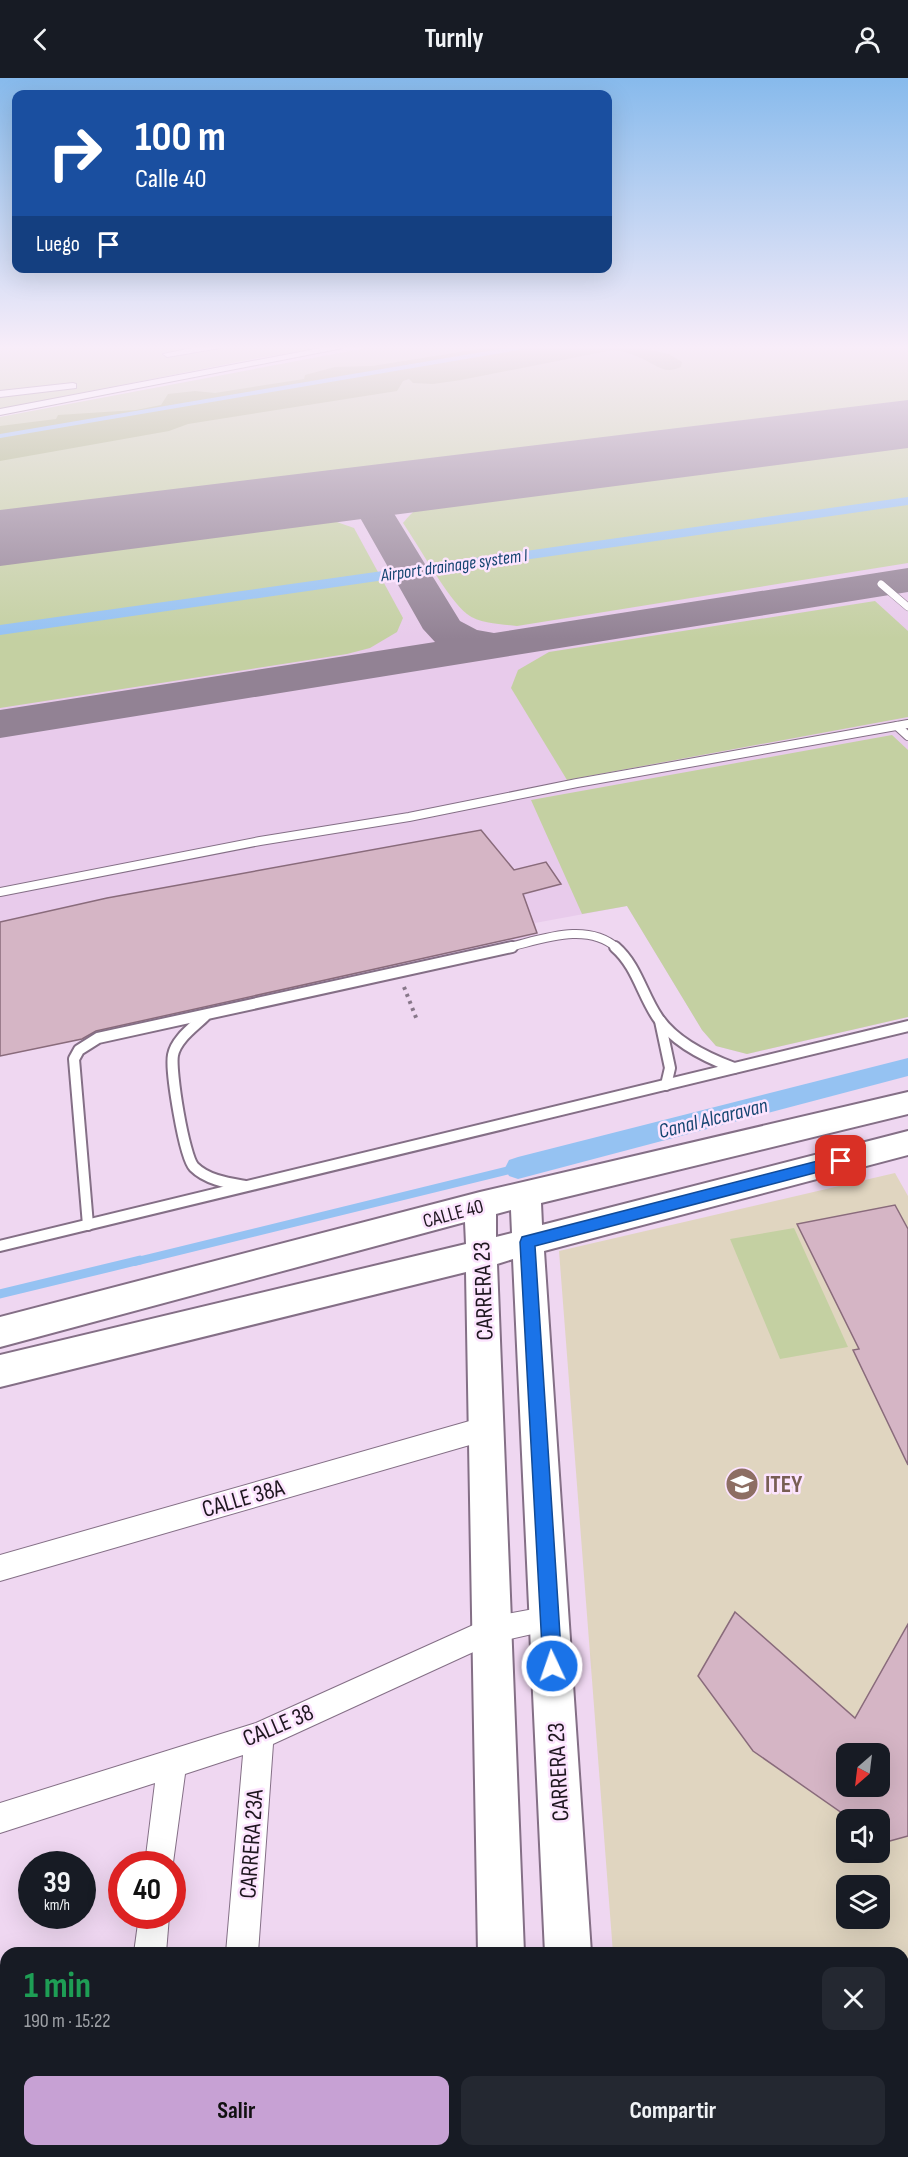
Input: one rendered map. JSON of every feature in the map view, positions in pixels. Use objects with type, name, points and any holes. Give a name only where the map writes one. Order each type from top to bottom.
[{"type":"main road","name":"CALLE 40","points":[[0,1332],[480,1205],[908,1103]]},
{"type":"main road","points":[[0,1371],[482,1254],[908,1143]]},
{"type":"main road","name":"CARRERA 23","points":[[525,1195],[568,1947]]},
{"type":"main road","name":"CARRERA 23","points":[[480,1205],[501,1947]]},
{"type":"street","name":"CALLE 38A","points":[[0,1568],[487,1428]]},
{"type":"street","name":"CALLE 38","points":[[0,1818],[259,1736],[491,1630],[550,1619]]},
{"type":"street","name":"CARRERA 23A","points":[[242,1947],[259,1736]]},
{"type":"street","points":[[162,1851],[172,1764]]},
{"type":"street","points":[[151,1947],[153,1929]]},
{"type":"lane","points":[[881,584],[908,607]]},
{"type":"lane","points":[[0,892],[260,841],[409,817],[577,783],[908,724]]},
{"type":"lane","points":[[897,726],[908,736]]},
{"type":"lane","points":[[88,1225],[74,1059],[79,1050],[98,1038],[565,935],[588,933],[609,940],[621,951],[660,1021],[693,1051],[735,1068]]},
{"type":"lane","points":[[205,1016],[177,1046],[171,1065],[186,1149],[191,1164],[199,1170],[222,1182],[252,1188]]},
{"type":"lane","points":[[660,1021],[659,1032],[671,1067],[666,1085]]},
{"type":"lane","points":[[1,1245],[252,1188],[908,1026]]},
{"type":"path","points":[[398,973],[417,1020]]},
{"type":"shaded area","points":[[0,445],[908,445],[908,1017],[747,1054],[716,1046],[702,1030],[627,906],[535,923],[538,939],[222,1011],[0,1056]]},
{"type":"shaded area","name":"ITEY","points":[[895,1173],[908,1196],[908,1947],[613,1947],[559,1251]]},
{"type":"green space","points":[[0,445],[586,445],[0,518]]},
{"type":"green space","points":[[0,445],[90,445],[0,461]]},
{"type":"green space","points":[[845,445],[908,445],[908,563],[517,626],[484,622],[467,614],[459,607],[403,523],[421,506],[443,496]]},
{"type":"green space","points":[[307,516],[334,521],[354,528],[403,618],[397,632],[370,648],[347,654],[0,708],[0,557]]},
{"type":"green space","points":[[875,601],[908,631],[908,717],[567,780],[511,688],[518,670],[549,652]]},
{"type":"green space","points":[[892,735],[908,750],[908,1017],[747,1054],[716,1046],[702,1030],[627,906],[582,914],[531,800]]},
{"type":"green space","points":[[794,1228],[848,1347],[780,1359],[730,1239]]},
{"type":"building","points":[[481,830],[514,870],[546,862],[561,884],[523,894],[537,933],[96,1031],[82,1039],[0,1056],[0,922],[107,898]]},
{"type":"building","points":[[895,1205],[908,1229],[908,1465],[853,1350],[859,1349],[797,1224]]},
{"type":"building","points":[[735,1612],[855,1718],[908,1624],[908,1836],[890,1841],[890,1809],[836,1809],[753,1751],[698,1676]]},
{"type":"waterway","name":"Airport drainage system I","points":[[0,630],[908,501]]},
{"type":"waterway","name":"Canal Alcaravan","points":[[518,1168],[908,1067]]},
{"type":"waterway","points":[[134,1262],[518,1168]]},
{"type":"waterway","points":[[0,1294],[140,1260]]},
{"type":"taxiway","points":[[396,488],[374,500],[372,507],[444,629],[462,639],[494,646]]},
{"type":"taxiway","points":[[494,646],[908,580]]},
{"type":"taxiway","points":[[0,724],[494,646]]},
{"type":"runway","points":[[0,538],[741,445]]},
{"type":"place","name":"ITEY","points":[[742,1484]]},
{"type":"route","points":[[552,1666],[527,1242],[841,1161]]}]
